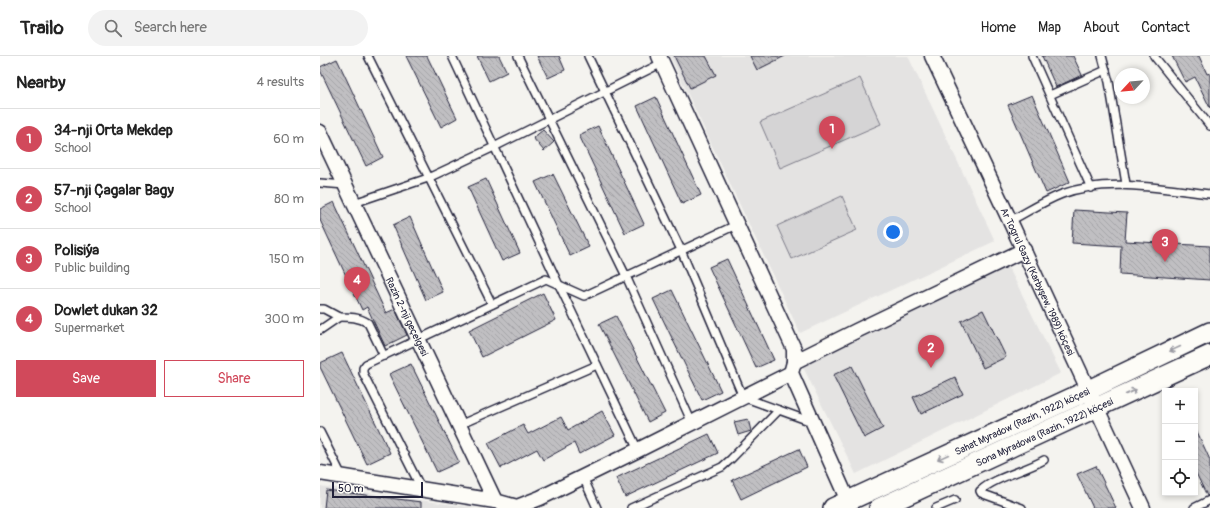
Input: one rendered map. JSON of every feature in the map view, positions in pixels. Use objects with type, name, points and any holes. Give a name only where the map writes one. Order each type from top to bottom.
[{"type":"main road","name":"Sahat Myradow (Razin, 1922) köçesi","points":[[840,505],[1089,390],[1210,332]]},
{"type":"main road","name":"Sona Myradowa (Razin, 1922) köçesi","points":[[879,508],[1210,355]]},
{"type":"street","name":"Ar Togrul Gazy (Karbyşew, 1989) köçesi","points":[[932,56],[1024,250],[1143,508]]},
{"type":"street","points":[[661,59],[738,224],[794,349],[793,368],[840,505]]},
{"type":"street","name":"Razin 2-nji geçelgesi","points":[[320,132],[495,501]]},
{"type":"street","points":[[320,473],[421,488],[495,501],[517,507],[540,503],[583,477],[744,397],[856,331],[1024,250]]},
{"type":"lane","points":[[368,56],[492,304]]},
{"type":"lane","points":[[452,56],[638,450]]},
{"type":"lane","points":[[518,56],[626,276],[692,423]]},
{"type":"lane","points":[[588,56],[681,250],[744,397],[812,422]]},
{"type":"lane","points":[[1032,56],[1091,188]]},
{"type":"lane","points":[[1102,56],[1109,82],[1126,184]]},
{"type":"lane","points":[[1154,56],[1210,126]]},
{"type":"lane","points":[[354,203],[428,178],[606,92],[661,59]]},
{"type":"lane","points":[[1050,95],[1106,70]]},
{"type":"lane","points":[[320,183],[346,185]]},
{"type":"lane","points":[[1010,221],[1061,195],[1080,189],[1126,184],[1210,194]]},
{"type":"lane","points":[[421,488],[363,373],[363,368],[366,364],[546,279],[584,296],[738,224]]},
{"type":"lane","points":[[320,309],[324,309],[339,317],[363,319],[368,323],[384,356]]},
{"type":"lane","points":[[320,330],[339,317]]},
{"type":"lane","points":[[459,425],[597,365]]},
{"type":"lane","points":[[631,508],[722,467],[778,410]]},
{"type":"lane","points":[[320,432],[342,476]]},
{"type":"lane","points":[[1022,508],[986,496],[980,491],[990,484],[1044,460]]},
{"type":"lane","points":[[583,477],[597,508]]},
{"type":"lane","points":[[936,508],[955,500]]},
{"type":"lane","points":[[1194,508],[1210,500]]},
{"type":"shaded area","points":[[670,56],[908,56],[995,241],[800,333]]},
{"type":"shaded area","points":[[860,78],[881,124],[780,168],[760,122]]},
{"type":"shaded area","points":[[842,196],[857,230],[792,259],[777,226]]},
{"type":"shaded area","points":[[1006,262],[1061,373],[856,474],[801,363]]},
{"type":"shaded area","points":[[320,486],[476,508],[320,508]]},
{"type":"building","points":[[406,56],[427,56],[457,118],[441,127]]},
{"type":"building","points":[[477,56],[499,56],[507,72],[489,81]]},
{"type":"building","points":[[537,56],[559,56],[565,70],[548,78]]},
{"type":"building","points":[[674,56],[706,56],[716,75],[690,88]]},
{"type":"building","points":[[750,56],[785,56],[757,70]]},
{"type":"building","points":[[1042,56],[1073,56],[1082,75],[1056,87]]},
{"type":"building","points":[[1172,56],[1199,56],[1207,74],[1210,73],[1210,108],[1195,77],[1185,82]]},
{"type":"building","points":[[337,59],[383,157],[366,166],[320,70],[320,67]]},
{"type":"building","points":[[1032,95],[1070,182],[1046,193],[1008,105]]},
{"type":"building","points":[[656,97],[701,195],[682,204],[637,106]]},
{"type":"building","points":[[598,126],[644,224],[625,233],[579,135]]},
{"type":"building","points":[[543,130],[554,142],[544,151],[533,138]]},
{"type":"building","points":[[553,174],[589,247],[570,256],[535,182]]},
{"type":"building","points":[[486,179],[520,253],[502,261],[468,187]]},
{"type":"building","points":[[334,202],[386,313],[395,309],[407,335],[385,346],[367,307],[362,310],[320,220],[320,209]]},
{"type":"building","points":[[1074,210],[1127,213],[1125,241],[1210,246],[1210,280],[1120,274],[1121,246],[1072,243]]},
{"type":"building","points":[[410,217],[443,292],[426,300],[393,225]]},
{"type":"building","points":[[727,259],[774,360],[756,368],[709,267]]},
{"type":"building","points":[[672,290],[721,391],[702,400],[653,299]]},
{"type":"building","points":[[543,293],[556,320],[482,357],[469,330]]},
{"type":"building","points":[[983,310],[1006,357],[983,368],[961,321]]},
{"type":"building","points":[[616,316],[665,413],[648,422],[599,324]]},
{"type":"building","points":[[342,353],[390,453],[367,464],[320,367],[320,363]]},
{"type":"building","points":[[411,364],[459,462],[437,472],[389,374]]},
{"type":"building","points":[[852,366],[883,428],[864,438],[833,375]]},
{"type":"building","points":[[955,377],[963,394],[921,414],[913,397]]},
{"type":"building","points":[[602,411],[615,435],[579,454],[574,443],[543,460],[537,449],[501,468],[488,443],[523,425],[528,434],[561,417],[568,430]]},
{"type":"building","points":[[748,419],[751,431],[738,435],[734,422]]},
{"type":"building","points":[[709,434],[718,453],[625,497],[616,478]]},
{"type":"building","points":[[1198,434],[1210,460],[1210,495],[1207,496],[1198,477]]},
{"type":"building","points":[[799,449],[807,467],[741,499],[732,480]]},
{"type":"building","points":[[1096,466],[1116,508],[1093,508],[1077,474]]},
{"type":"building","points":[[326,490],[421,502],[421,508],[324,508]]},
{"type":"place","name":"34-nji Orta Mekdep","points":[[832,149]]},
{"type":"place","name":"Polisiýa","points":[[1165,262]]},
{"type":"place","name":"Dowlet dukan 32","points":[[357,300]]},
{"type":"place","name":"57-nji Çagalar Bagy","points":[[931,368]]}]
